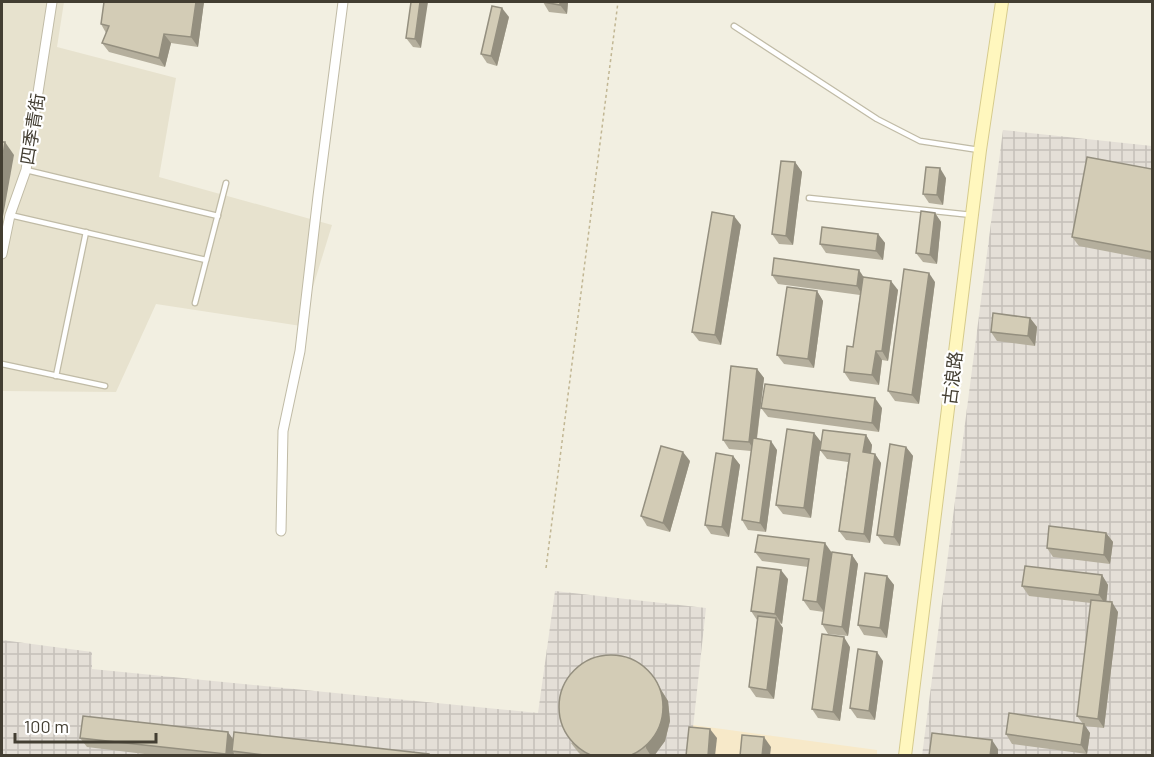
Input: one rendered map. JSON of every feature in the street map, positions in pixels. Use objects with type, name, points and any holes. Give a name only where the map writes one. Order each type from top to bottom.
[{"type":"main road","name":"古浪路","points":[[905,756],[980,150],[1002,2]]},
{"type":"street","name":"四季青街","points":[[2,254],[10,215],[26,170],[52,2]]},
{"type":"street","points":[[281,531],[283,431],[300,351],[343,2]]},
{"type":"lane","points":[[734,26],[877,119],[920,141],[980,150]]},
{"type":"lane","points":[[26,170],[218,216]]},
{"type":"lane","points":[[195,303],[226,183]]},
{"type":"lane","points":[[809,198],[972,215]]},
{"type":"lane","points":[[10,215],[206,261]]},
{"type":"lane","points":[[56,376],[86,232]]},
{"type":"lane","points":[[2,364],[105,386]]},
{"type":"path","points":[[546,568],[618,2]]},
{"type":"shaded area","points":[[2,2],[64,2],[57,47],[176,78],[159,177],[332,225],[301,326],[156,304],[116,392],[2,391]]},
{"type":"shaded area","points":[[1003,130],[1152,146],[1152,755],[922,756]]},
{"type":"shaded area","points":[[555,591],[706,608],[690,755],[2,756],[2,640],[92,652],[92,669],[538,713]]},
{"type":"shaded area","points":[[693,725],[877,750],[877,756],[690,756]]},
{"type":"building","points":[[104,2],[196,2],[191,37],[164,34],[159,58],[102,43],[109,26],[101,24]]},
{"type":"building","points":[[411,2],[420,2],[415,39],[406,38]]},
{"type":"building","points":[[543,2],[560,2],[560,5]]},
{"type":"building","points":[[492,6],[502,8],[491,56],[481,54]]},
{"type":"building","points":[[2,142],[5,142],[2,162]]},
{"type":"building","points":[[1087,157],[1152,169],[1152,252],[1072,237]]},
{"type":"building","points":[[781,161],[795,162],[786,236],[772,234]]},
{"type":"building","points":[[926,167],[940,168],[937,195],[923,194]]},
{"type":"building","points":[[921,211],[935,213],[930,255],[916,253]]},
{"type":"building","points":[[712,212],[734,216],[715,335],[692,332]]},
{"type":"building","points":[[822,227],[878,234],[876,251],[820,244]]},
{"type":"building","points":[[774,258],[859,270],[857,286],[772,275]]},
{"type":"building","points":[[904,269],[929,273],[912,395],[888,391]]},
{"type":"building","points":[[863,277],[891,281],[882,351],[876,351],[872,375],[844,372],[847,346],[853,347]]},
{"type":"building","points":[[787,287],[817,291],[808,359],[777,355]]},
{"type":"building","points":[[993,313],[1030,318],[1028,336],[991,332]]},
{"type":"building","points":[[731,366],[757,369],[749,442],[723,440]]},
{"type":"building","points":[[765,384],[875,398],[872,423],[761,408]]},
{"type":"building","points":[[787,429],[814,433],[804,508],[776,505]]},
{"type":"building","points":[[823,430],[866,435],[863,452],[875,454],[864,534],[839,531],[850,454],[820,450]]},
{"type":"building","points":[[753,438],[771,441],[760,523],[742,520]]},
{"type":"building","points":[[890,444],[906,447],[894,537],[877,535]]},
{"type":"building","points":[[661,446],[683,452],[663,523],[641,516]]},
{"type":"building","points":[[716,453],[733,456],[722,527],[705,525]]},
{"type":"building","points":[[1049,526],[1106,533],[1104,555],[1047,548]]},
{"type":"building","points":[[758,535],[825,543],[817,602],[803,600],[809,559],[755,552]]},
{"type":"building","points":[[832,552],[852,555],[842,627],[822,624]]},
{"type":"building","points":[[1025,566],[1102,575],[1099,595],[1022,586]]},
{"type":"building","points":[[757,567],[781,570],[775,614],[751,611]]},
{"type":"building","points":[[865,573],[887,576],[880,628],[858,625]]},
{"type":"building","points":[[1091,600],[1112,602],[1098,719],[1077,716]]},
{"type":"building","points":[[758,616],[776,618],[767,690],[749,687]]},
{"type":"building","points":[[822,634],[844,637],[833,712],[812,709]]},
{"type":"building","points":[[858,649],[877,652],[869,711],[850,708]]},
{"type":"building","points":[[611,655],[631,659],[648,670],[659,687],[663,707],[659,727],[648,744],[631,755],[611,759],[591,755],[574,744],[563,727],[559,707],[563,687],[574,670],[591,659]]},
{"type":"building","points":[[1009,713],[1084,724],[1081,745],[1006,734]]},
{"type":"building","points":[[83,716],[228,732],[226,754],[80,738]]},
{"type":"building","points":[[689,727],[710,729],[708,756],[686,756]]},
{"type":"building","points":[[234,732],[429,754],[429,756],[272,756],[232,751]]},
{"type":"building","points":[[932,733],[992,740],[990,756],[929,756]]},
{"type":"building","points":[[742,735],[764,737],[762,756],[740,756]]}]
